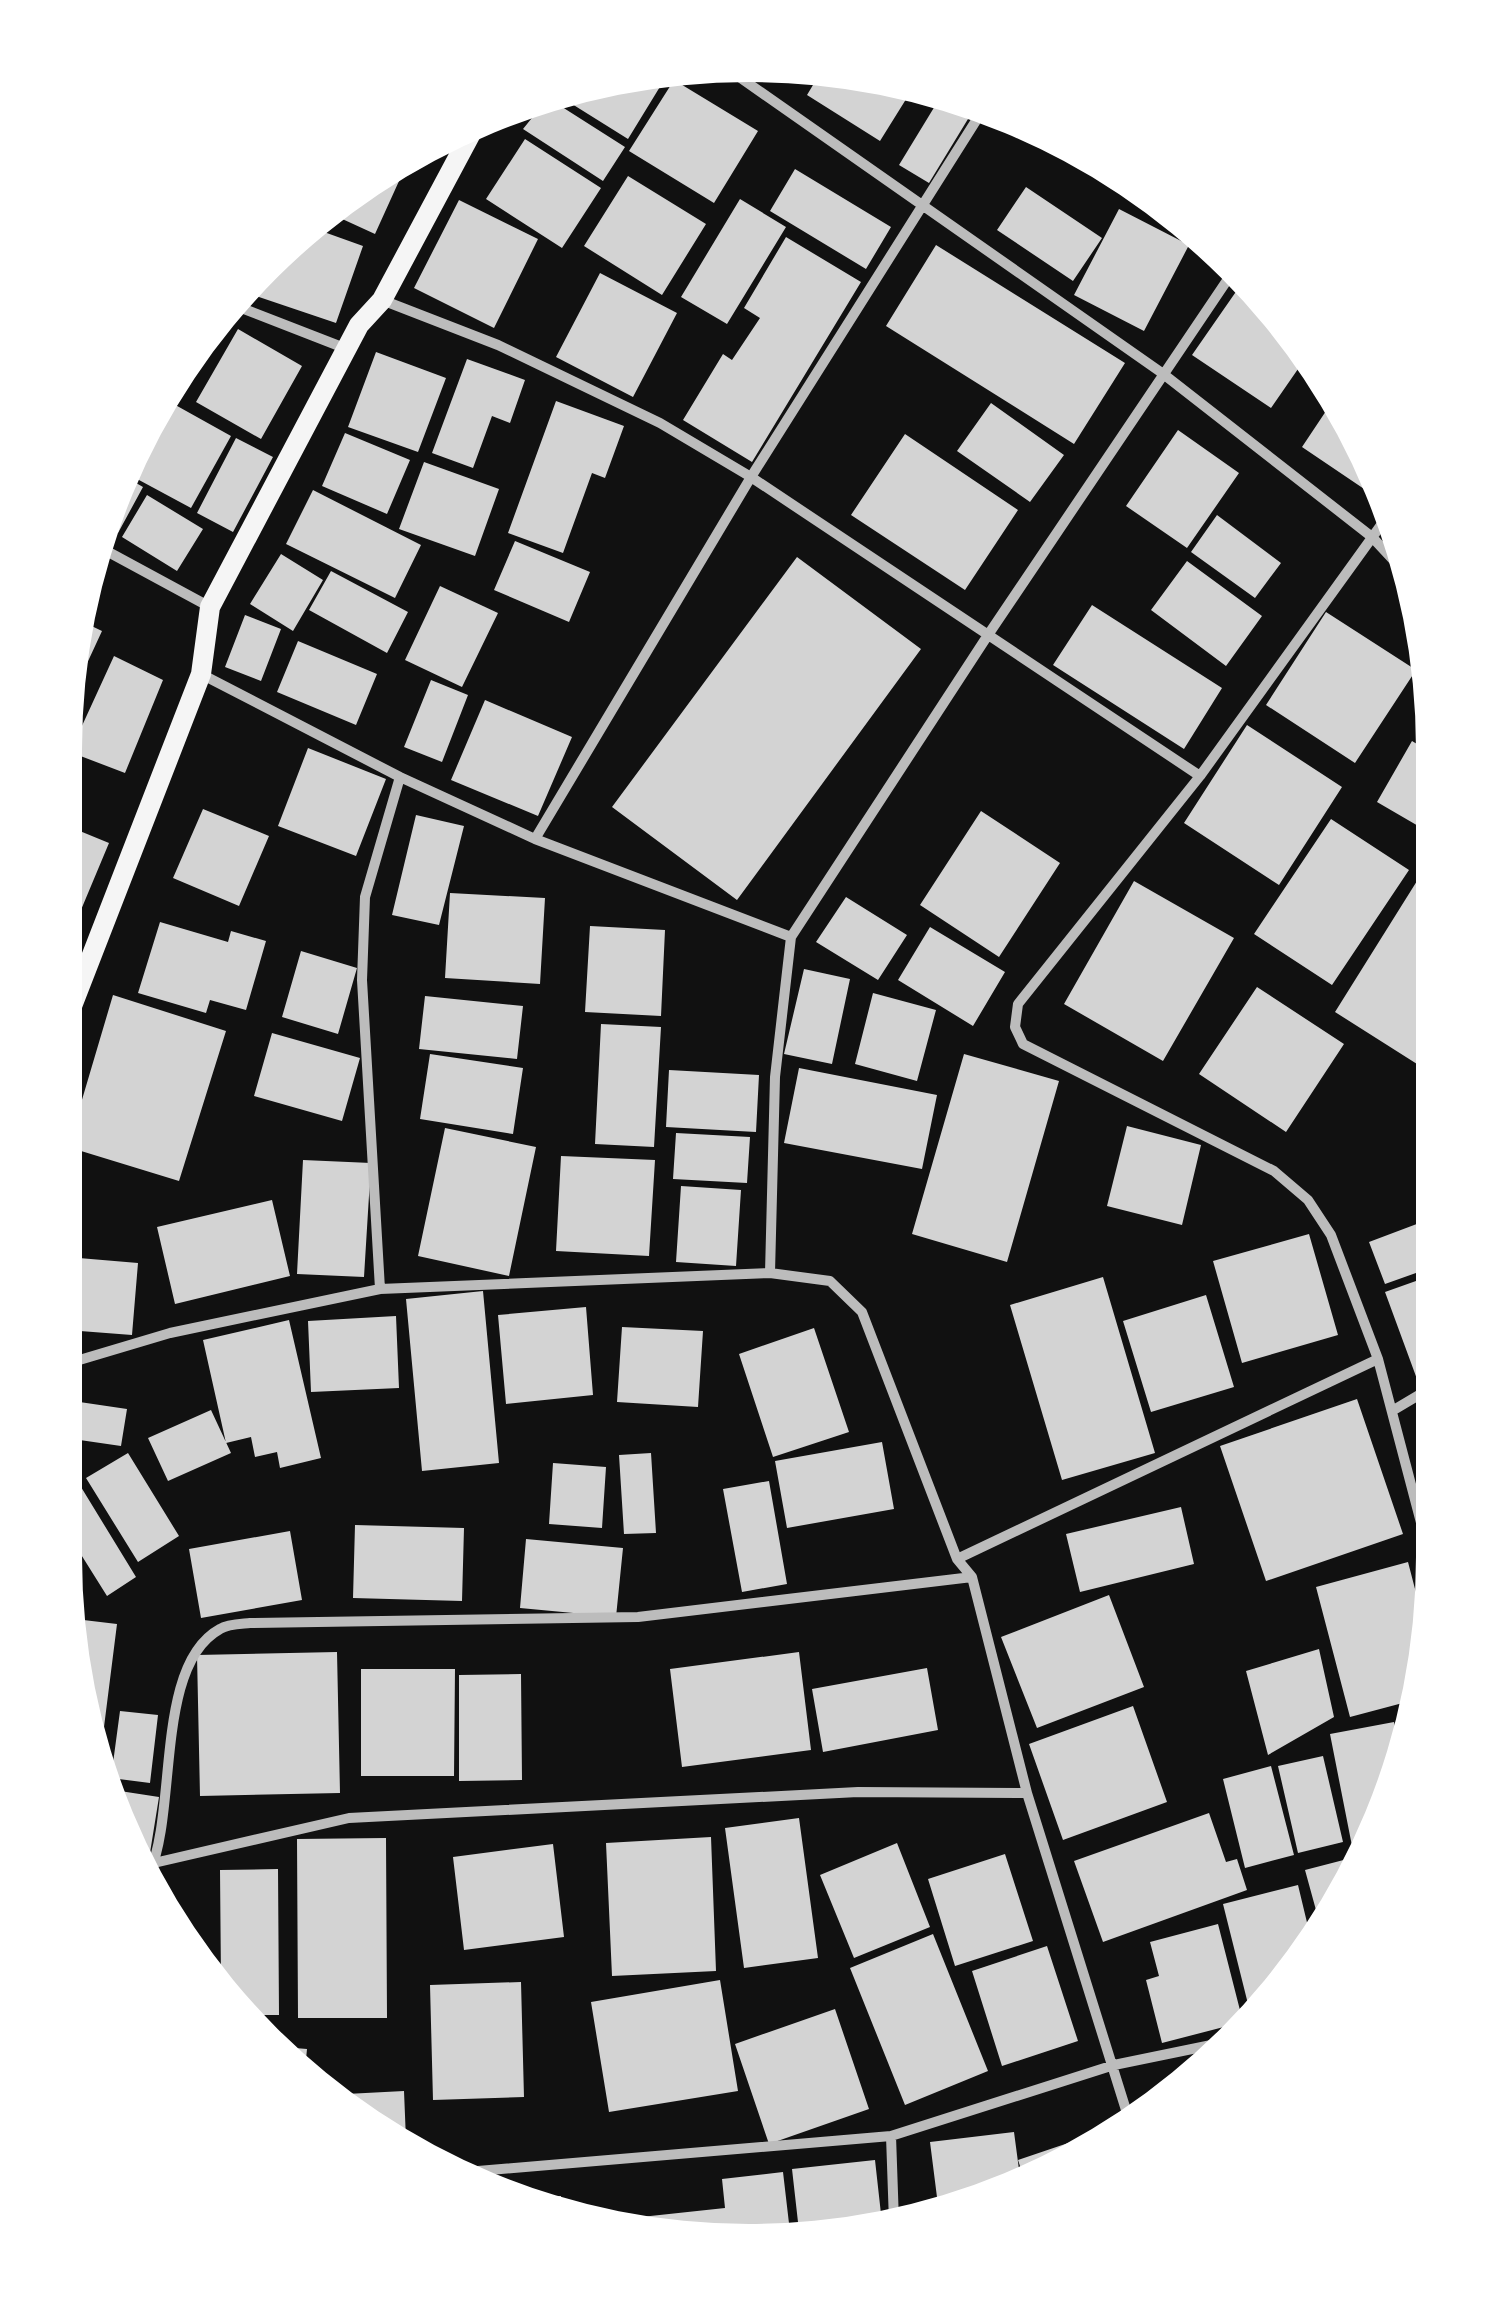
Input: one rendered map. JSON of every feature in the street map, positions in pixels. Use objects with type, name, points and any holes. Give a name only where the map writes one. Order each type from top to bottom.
[{"type":"main road","points":[[82,978],[201,674],[210,608],[360,325],[382,300],[464,147]]},
{"type":"street","points":[[746,82],[1162,373],[1387,553]]},
{"type":"street","points":[[535,839],[750,476],[975,122]]},
{"type":"street","points":[[770,1273],[775,1076],[791,937],[1225,283]]},
{"type":"street","points":[[382,300],[514,352],[660,423],[750,476],[1200,776]]},
{"type":"street","points":[[248,311],[347,350]]},
{"type":"street","points":[[1379,529],[1200,776],[1018,1004],[1015,1027],[1023,1044],[1274,1171],[1308,1200],[1331,1235],[1378,1359],[1416,1502]]},
{"type":"street","points":[[112,554],[210,608]]},
{"type":"street","points":[[201,674],[400,776],[535,839],[791,937]]},
{"type":"street","points":[[380,1289],[362,963],[365,897],[400,776]]},
{"type":"street","points":[[82,1359],[170,1333],[380,1289],[770,1273],[830,1281],[862,1312],[957,1559],[972,1577],[1027,1793],[1126,2108]]},
{"type":"street","points":[[957,1559],[1378,1359]]},
{"type":"street","points":[[1392,1411],[1416,1397]]},
{"type":"street","points":[[153,1856],[182,1681],[198,1648],[221,1628],[250,1623],[638,1618],[972,1577]]},
{"type":"street","points":[[158,1866],[349,1818],[858,1792],[1027,1793]]},
{"type":"street","points":[[486,2170],[891,2136],[1114,2065],[1202,2047]]},
{"type":"street","points":[[891,2136],[894,2209]]},
{"type":"building","points":[[684,86],[758,131],[714,203],[629,151],[669,87]]},
{"type":"building","points":[[813,86],[905,101],[880,141],[807,95]]},
{"type":"building","points":[[659,89],[628,139],[575,106]]},
{"type":"building","points":[[565,109],[625,147],[603,181],[523,129],[531,120]]},
{"type":"building","points":[[933,109],[968,119],[929,183],[899,165]]},
{"type":"building","points":[[525,139],[601,188],[562,248],[486,199]]},
{"type":"building","points":[[795,169],[891,227],[866,269],[770,211]]},
{"type":"building","points":[[628,176],[706,224],[662,295],[584,246]]},
{"type":"building","points":[[398,183],[375,234],[344,220]]},
{"type":"building","points":[[1026,187],[1102,238],[1073,281],[997,230]]},
{"type":"building","points":[[740,199],[786,227],[727,324],[681,297]]},
{"type":"building","points":[[459,200],[538,239],[494,328],[414,288]]},
{"type":"building","points":[[1119,209],[1188,247],[1144,331],[1074,295]]},
{"type":"building","points":[[327,233],[363,246],[336,323],[260,297]]},
{"type":"building","points":[[786,237],[861,282],[752,462],[683,420],[723,354],[732,360],[760,318],[744,308]]},
{"type":"building","points":[[936,245],[1125,363],[1074,444],[886,326]]},
{"type":"building","points":[[600,273],[677,313],[633,397],[556,357]]},
{"type":"building","points":[[1235,293],[1298,370],[1271,408],[1192,355]]},
{"type":"building","points":[[238,329],[302,366],[261,439],[196,402]]},
{"type":"building","points":[[376,352],[446,378],[418,452],[348,427]]},
{"type":"building","points":[[467,359],[525,380],[510,423],[492,416],[473,468],[432,453]]},
{"type":"building","points":[[556,401],[624,426],[605,478],[592,473],[563,553],[508,533]]},
{"type":"building","points":[[991,403],[1064,455],[1030,502],[957,451]]},
{"type":"building","points":[[178,406],[231,436],[191,508],[139,480]]},
{"type":"building","points":[[1325,413],[1364,489],[1302,447]]},
{"type":"building","points":[[1178,430],[1239,473],[1187,548],[1126,506]]},
{"type":"building","points":[[345,433],[410,460],[387,514],[322,486]]},
{"type":"building","points":[[905,434],[1018,510],[965,590],[851,515]]},
{"type":"building","points":[[236,438],[273,457],[233,532],[197,513]]},
{"type":"building","points":[[424,462],[499,489],[475,556],[399,529]]},
{"type":"building","points":[[138,484],[143,487],[120,529]]},
{"type":"building","points":[[313,490],[421,545],[395,598],[286,544]]},
{"type":"building","points":[[147,495],[203,529],[177,571],[122,537]]},
{"type":"building","points":[[1217,515],[1281,563],[1255,598],[1191,552]]},
{"type":"building","points":[[515,541],[590,572],[569,622],[494,590]]},
{"type":"building","points":[[281,554],[323,580],[293,631],[250,604]]},
{"type":"building","points":[[797,557],[921,649],[737,900],[612,807]]},
{"type":"building","points":[[1187,561],[1262,616],[1226,666],[1151,610]]},
{"type":"building","points":[[331,571],[408,612],[387,653],[309,610]]},
{"type":"building","points":[[440,586],[498,613],[462,687],[405,660]]},
{"type":"building","points":[[1092,605],[1222,688],[1184,749],[1053,665]]},
{"type":"building","points":[[1326,612],[1411,667],[1412,676],[1355,763],[1266,705]]},
{"type":"building","points":[[245,615],[281,629],[261,681],[225,667]]},
{"type":"building","points":[[94,627],[102,631],[88,661]]},
{"type":"building","points":[[298,641],[377,674],[356,725],[277,692]]},
{"type":"building","points":[[114,656],[163,680],[125,773],[82,757],[83,723]]},
{"type":"building","points":[[431,680],[468,695],[442,762],[404,747]]},
{"type":"building","points":[[485,700],[572,737],[538,816],[451,780]]},
{"type":"building","points":[[1247,725],[1342,787],[1279,885],[1184,823]]},
{"type":"building","points":[[1412,741],[1416,743],[1416,825],[1377,802]]},
{"type":"building","points":[[308,748],[386,779],[356,856],[278,826]]},
{"type":"building","points":[[203,809],[269,836],[239,906],[173,878]]},
{"type":"building","points":[[981,811],[1060,863],[999,957],[920,905]]},
{"type":"building","points":[[416,815],[464,826],[439,925],[392,915]]},
{"type":"building","points":[[1331,819],[1409,870],[1332,985],[1254,934]]},
{"type":"building","points":[[82,832],[109,843],[82,908]]},
{"type":"building","points":[[1134,881],[1234,938],[1163,1061],[1064,1004]]},
{"type":"building","points":[[1416,883],[1416,1063],[1335,1012]]},
{"type":"building","points":[[450,893],[545,898],[540,984],[445,978]]},
{"type":"building","points":[[846,897],[907,935],[878,980],[816,942]]},
{"type":"building","points":[[160,922],[228,942],[231,931],[266,941],[246,1010],[210,1000],[206,1013],[138,993]]},
{"type":"building","points":[[590,926],[665,930],[661,1016],[585,1012]]},
{"type":"building","points":[[930,927],[1005,972],[973,1026],[898,980]]},
{"type":"building","points":[[301,951],[357,968],[338,1034],[282,1017]]},
{"type":"building","points":[[804,969],[850,979],[832,1064],[784,1054]]},
{"type":"building","points":[[1257,987],[1344,1044],[1286,1132],[1199,1074]]},
{"type":"building","points":[[873,993],[936,1010],[917,1081],[855,1064]]},
{"type":"building","points":[[113,995],[226,1031],[179,1181],[82,1151],[82,1100]]},
{"type":"building","points":[[425,996],[523,1006],[517,1059],[419,1049]]},
{"type":"building","points":[[601,1024],[661,1027],[654,1147],[595,1144]]},
{"type":"building","points":[[272,1033],[360,1058],[342,1121],[254,1096]]},
{"type":"building","points":[[430,1054],[523,1068],[513,1134],[420,1119]]},
{"type":"building","points":[[964,1054],[1059,1081],[1007,1262],[912,1234]]},
{"type":"building","points":[[799,1068],[937,1095],[922,1169],[784,1143]]},
{"type":"building","points":[[669,1070],[759,1075],[756,1132],[666,1127]]},
{"type":"building","points":[[1127,1126],[1201,1145],[1182,1225],[1107,1206]]},
{"type":"building","points":[[445,1128],[536,1147],[509,1276],[418,1256]]},
{"type":"building","points":[[676,1133],[750,1137],[747,1183],[673,1179]]},
{"type":"building","points":[[561,1156],[655,1160],[649,1256],[556,1251]]},
{"type":"building","points":[[303,1160],[371,1163],[364,1277],[297,1274]]},
{"type":"building","points":[[681,1186],[741,1190],[736,1266],[676,1262]]},
{"type":"building","points":[[272,1200],[290,1276],[175,1304],[157,1227]]},
{"type":"building","points":[[1416,1224],[1416,1273],[1385,1284],[1369,1242]]},
{"type":"building","points":[[1309,1234],[1338,1335],[1242,1363],[1213,1261]]},
{"type":"building","points":[[82,1258],[138,1263],[132,1335],[82,1331]]},
{"type":"building","points":[[1103,1277],[1155,1453],[1062,1480],[1010,1305]]},
{"type":"building","points":[[1416,1281],[1416,1376],[1385,1292]]},
{"type":"building","points":[[483,1291],[499,1463],[422,1471],[406,1299]]},
{"type":"building","points":[[1206,1295],[1234,1387],[1151,1412],[1123,1321]]},
{"type":"building","points":[[586,1307],[593,1395],[506,1404],[498,1315]]},
{"type":"building","points":[[396,1316],[399,1388],[311,1392],[308,1321]]},
{"type":"building","points":[[289,1320],[321,1458],[280,1468],[277,1452],[255,1457],[251,1437],[226,1443],[203,1340]]},
{"type":"building","points":[[622,1327],[703,1331],[698,1407],[617,1402]]},
{"type":"building","points":[[814,1328],[849,1432],[773,1457],[739,1354]]},
{"type":"building","points":[[1357,1399],[1403,1534],[1266,1581],[1220,1446]]},
{"type":"building","points":[[82,1402],[127,1409],[121,1446],[82,1440]]},
{"type":"building","points":[[211,1410],[231,1453],[168,1481],[148,1438]]},
{"type":"building","points":[[882,1442],[894,1509],[787,1528],[775,1461]]},
{"type":"building","points":[[128,1453],[179,1536],[138,1562],[86,1478]]},
{"type":"building","points":[[651,1453],[656,1533],[624,1534],[619,1455]]},
{"type":"building","points":[[553,1463],[606,1467],[602,1528],[549,1524]]},
{"type":"building","points":[[769,1481],[787,1584],[742,1592],[723,1489]]},
{"type":"building","points":[[82,1489],[136,1577],[107,1596],[82,1556]]},
{"type":"building","points":[[1181,1507],[1194,1564],[1080,1592],[1066,1534]]},
{"type":"building","points":[[355,1525],[464,1528],[462,1601],[353,1598]]},
{"type":"building","points":[[290,1531],[302,1600],[201,1618],[189,1549]]},
{"type":"building","points":[[526,1539],[623,1548],[616,1617],[520,1608]]},
{"type":"building","points":[[1408,1562],[1415,1601],[1400,1704],[1350,1717],[1316,1587]]},
{"type":"building","points":[[1109,1595],[1144,1687],[1037,1728],[1001,1637]]},
{"type":"building","points":[[86,1620],[117,1624],[104,1726]]},
{"type":"building","points":[[1319,1649],[1334,1717],[1268,1755],[1246,1671]]},
{"type":"building","points":[[337,1652],[340,1793],[200,1796],[197,1655]]},
{"type":"building","points":[[799,1652],[811,1750],[682,1767],[670,1669]]},
{"type":"building","points":[[927,1668],[938,1730],[823,1752],[812,1689]]},
{"type":"building","points":[[361,1669],[455,1669],[454,1776],[361,1776]]},
{"type":"building","points":[[521,1674],[522,1780],[459,1781],[459,1675]]},
{"type":"building","points":[[1133,1706],[1167,1802],[1063,1840],[1029,1744]]},
{"type":"building","points":[[120,1711],[158,1715],[150,1783],[121,1779],[114,1758]]},
{"type":"building","points":[[1394,1722],[1395,1726],[1352,1845],[1330,1734]]},
{"type":"building","points":[[1323,1756],[1343,1842],[1298,1853],[1278,1766]]},
{"type":"building","points":[[1271,1766],[1294,1855],[1245,1868],[1223,1779]]},
{"type":"building","points":[[125,1792],[159,1797],[150,1851]]},
{"type":"building","points":[[1209,1813],[1226,1862],[1237,1859],[1247,1890],[1103,1942],[1074,1861]]},
{"type":"building","points":[[799,1818],[818,1958],[744,1968],[725,1828]]},
{"type":"building","points":[[711,1837],[716,1971],[612,1976],[606,1843]]},
{"type":"building","points":[[386,1838],[387,2018],[298,2018],[297,1839]]},
{"type":"building","points":[[897,1843],[930,1927],[854,1958],[820,1875]]},
{"type":"building","points":[[553,1844],[564,1937],[464,1950],[453,1857]]},
{"type":"building","points":[[1005,1854],[1033,1941],[955,1966],[928,1879]]},
{"type":"building","points":[[1344,1860],[1316,1909],[1305,1870]]},
{"type":"building","points":[[278,1869],[279,2015],[265,2015],[221,1965],[220,1870]]},
{"type":"building","points":[[1298,1885],[1307,1923],[1247,2001],[1223,1904]]},
{"type":"building","points":[[1218,1924],[1240,2009],[1223,2027],[1162,2043],[1146,1980],[1159,1976],[1150,1942]]},
{"type":"building","points":[[933,1934],[988,2071],[905,2105],[850,1968]]},
{"type":"building","points":[[1047,1946],[1078,2041],[1002,2066],[972,1971]]},
{"type":"building","points":[[720,1980],[738,2091],[609,2112],[591,2002]]},
{"type":"building","points":[[521,1982],[524,2097],[433,2100],[430,1985]]},
{"type":"building","points":[[835,2009],[869,2109],[769,2144],[735,2044]]},
{"type":"building","points":[[404,2091],[406,2128],[379,2112],[353,2094]]},
{"type":"building","points":[[1014,2132],[1019,2168],[937,2197],[930,2142]]},
{"type":"building","points":[[1069,2143],[1020,2167],[1018,2160]]},
{"type":"building","points":[[875,2160],[881,2212],[798,2223],[792,2169]]},
{"type":"building","points":[[783,2172],[789,2223],[706,2223],[646,2216],[725,2208],[722,2179]]}]
